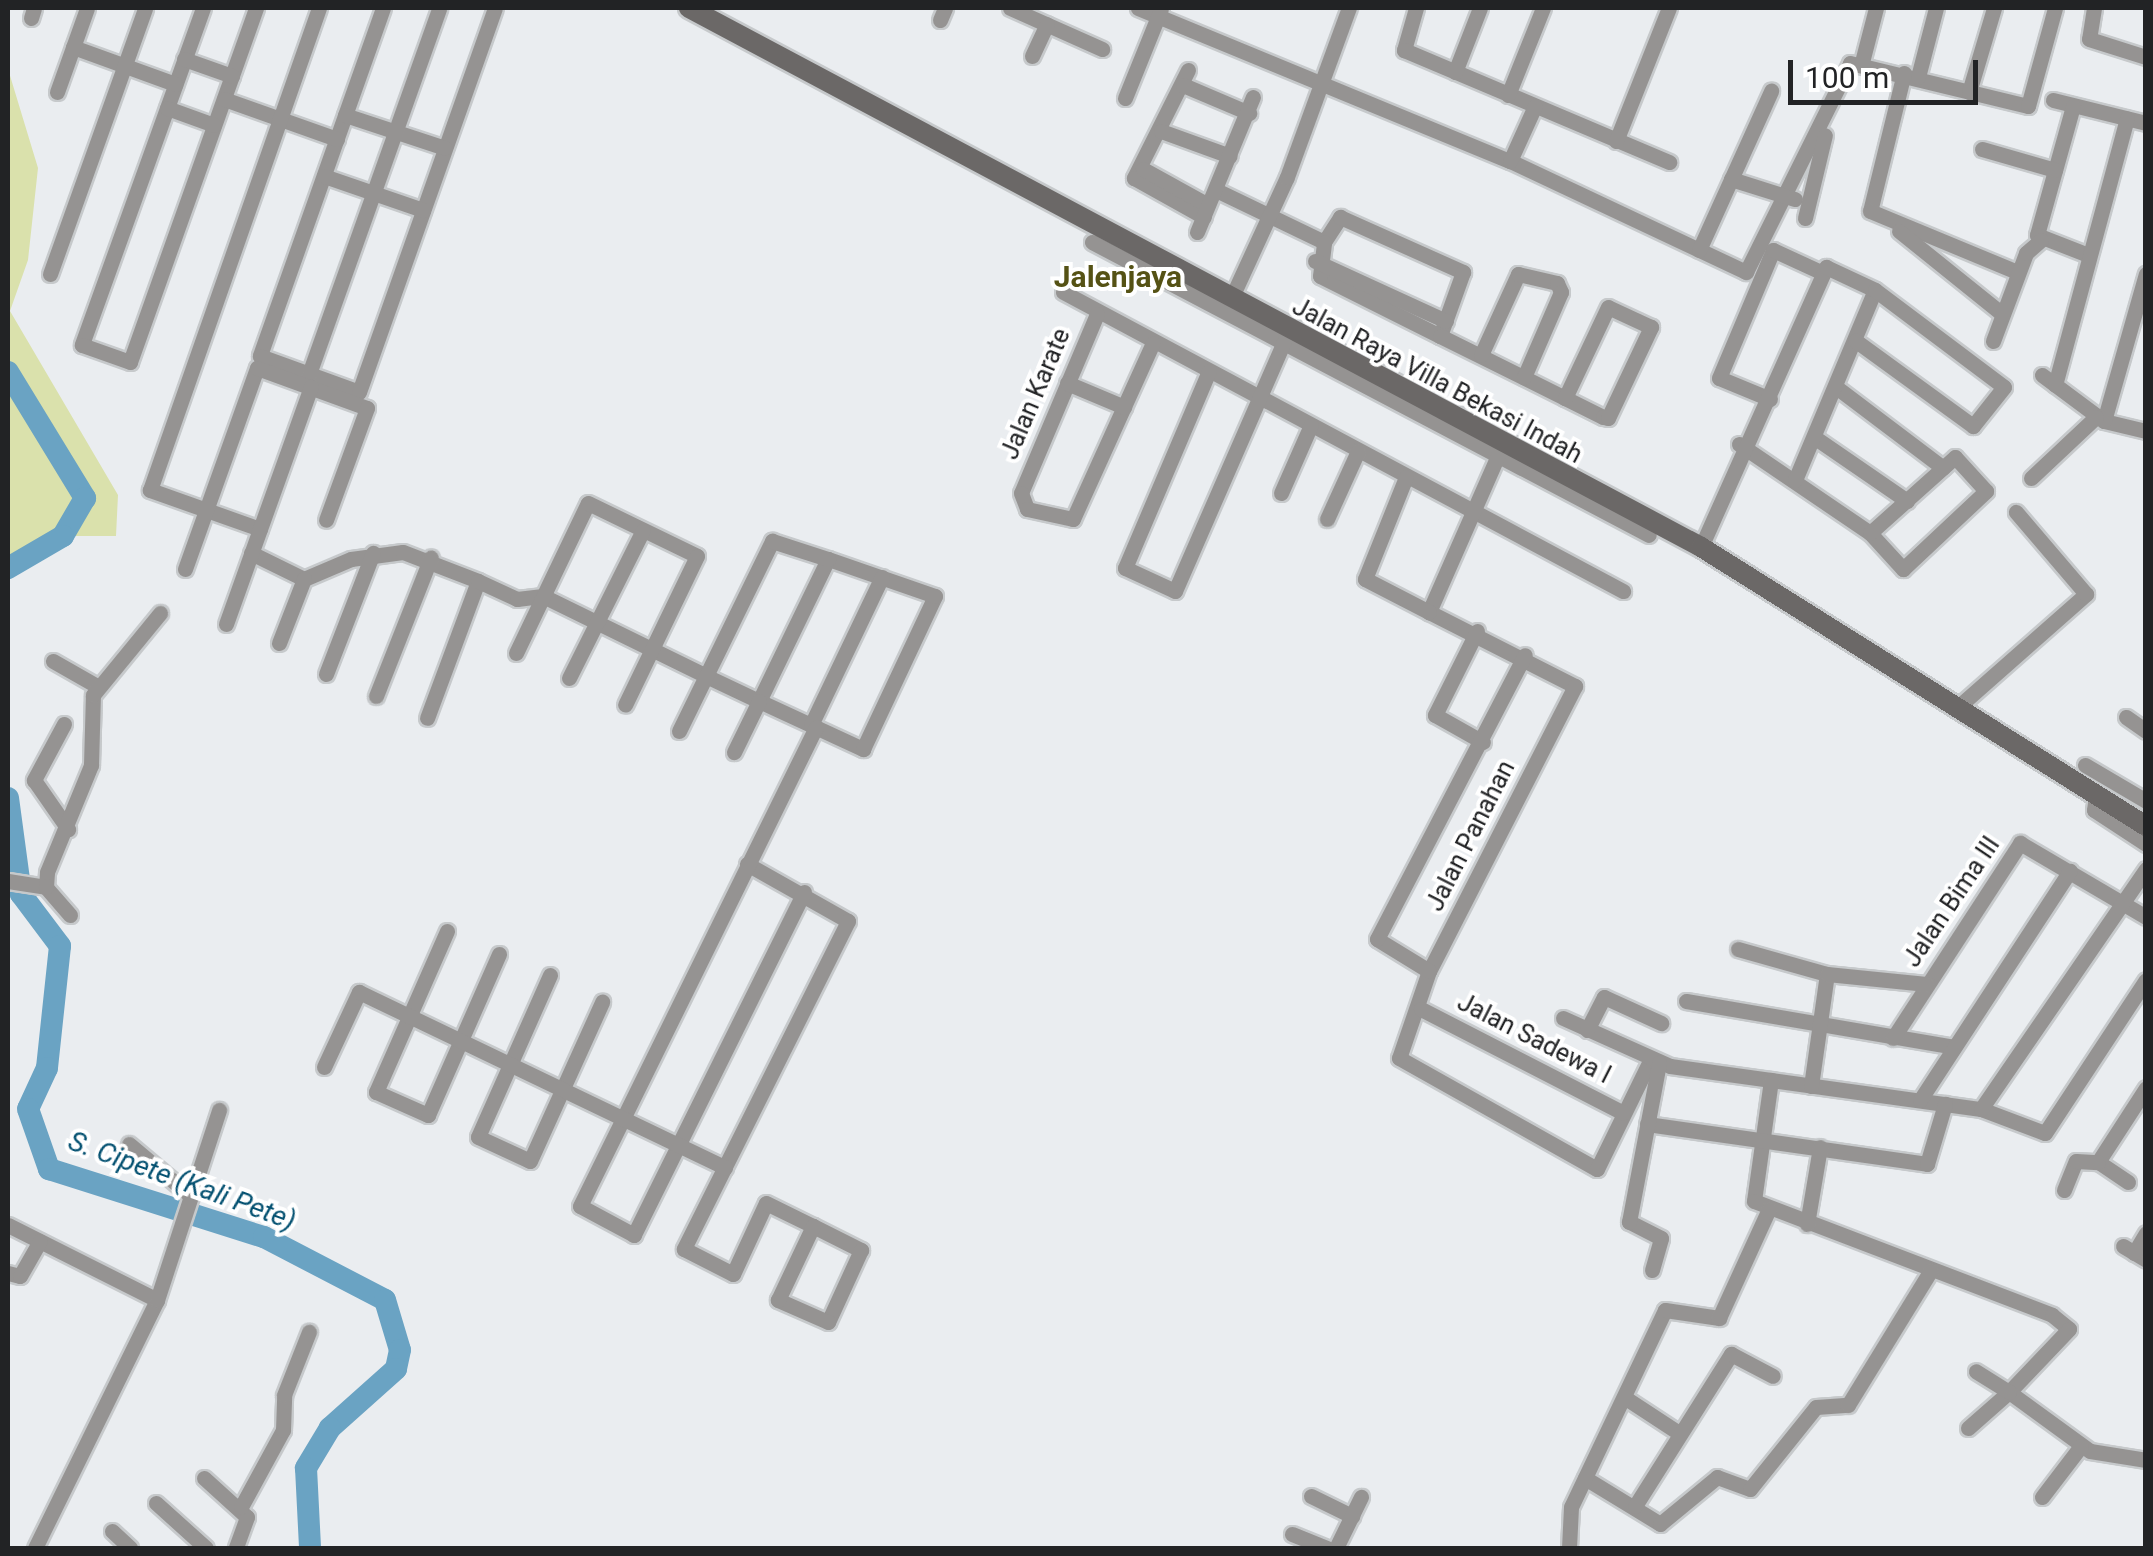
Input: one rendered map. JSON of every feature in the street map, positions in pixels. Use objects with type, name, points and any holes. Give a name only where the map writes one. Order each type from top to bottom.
[{"type":"main road","name":"Jalan Raya Villa Bekasi Indah","points":[[689,8],[1230,300],[1286,336],[1501,450],[1701,547],[2146,826]]},
{"type":"street","points":[[57,92],[87,8]]},
{"type":"street","points":[[50,274],[145,8]]},
{"type":"street","points":[[203,8],[82,345],[130,362],[256,8]]},
{"type":"street","points":[[260,529],[150,490],[319,8]]},
{"type":"street","points":[[326,520],[366,408],[260,356],[384,8]]},
{"type":"street","points":[[226,624],[439,8]]},
{"type":"street","points":[[185,569],[257,368],[359,392],[495,8]]},
{"type":"street","points":[[1010,8],[1043,17],[1102,49]]},
{"type":"street","points":[[1138,8],[1160,12],[1510,161],[1750,270],[1848,66],[1862,62],[2029,106],[2055,8]]},
{"type":"street","points":[[1230,300],[1270,220],[1348,8]]},
{"type":"street","points":[[1416,8],[1404,50],[1669,162]]},
{"type":"street","points":[[1455,72],[1480,8]]},
{"type":"street","points":[[1508,95],[1543,8]]},
{"type":"street","points":[[1616,141],[1669,8]]},
{"type":"street","points":[[1862,62],[1876,8]]},
{"type":"street","points":[[1936,8],[1869,203],[2001,313]]},
{"type":"street","points":[[1969,92],[1994,8]]},
{"type":"street","points":[[2094,8],[2089,39],[2143,57],[2146,39]]},
{"type":"street","points":[[1126,98],[1160,12]]},
{"type":"street","points":[[1032,56],[1043,17]]},
{"type":"street","points":[[73,47],[176,84]]},
{"type":"street","points":[[184,59],[232,76]]},
{"type":"street","points":[[1197,232],[1209,204],[1230,156],[1251,105],[1186,78],[1142,169],[1209,204],[1270,220],[1324,242]]},
{"type":"street","points":[[1699,250],[1771,91]]},
{"type":"street","points":[[2053,100],[2146,123]]},
{"type":"street","points":[[1731,179],[1788,197],[1807,211],[1833,101]]},
{"type":"street","points":[[222,103],[335,144]]},
{"type":"street","points":[[1510,161],[1535,106]]},
{"type":"street","points":[[1993,340],[2017,272],[2041,240],[2073,106]]},
{"type":"street","points":[[167,108],[214,125]]},
{"type":"street","points":[[346,115],[445,148]]},
{"type":"street","points":[[2128,119],[2048,380],[2100,419],[2146,431]]},
{"type":"street","points":[[1161,132],[1230,156]]},
{"type":"street","points":[[1982,149],[2055,170]]},
{"type":"street","points":[[324,176],[423,210]]},
{"type":"street","points":[[1443,329],[1462,272],[1340,217],[1315,261],[1320,276],[1443,329],[1481,355],[1565,398],[1611,416],[1651,326],[1608,308],[1565,398]]},
{"type":"street","points":[[1891,224],[2017,272]]},
{"type":"street","points":[[2041,240],[2088,255]]},
{"type":"street","points":[[1092,242],[1286,336],[1257,396],[1178,590],[1124,570],[1209,371]]},
{"type":"street","points":[[1770,399],[1719,378],[1773,250],[1823,273],[1875,290],[2004,387],[1972,426],[1856,341]]},
{"type":"street","points":[[1701,547],[1739,444],[1770,399],[1823,273]]},
{"type":"street","points":[[1481,355],[1518,274],[1557,283],[1524,377]]},
{"type":"street","points":[[2031,478],[2100,419],[2146,274]]},
{"type":"street","points":[[1795,480],[1875,290]]},
{"type":"street","points":[[1063,292],[1153,344],[1623,591]]},
{"type":"street","name":"Jalan Karate","points":[[1097,314],[1022,493],[1026,509],[1070,522],[1124,407]]},
{"type":"street","points":[[1066,383],[1124,407],[1153,344]]},
{"type":"street","points":[[1836,386],[1944,468]]},
{"type":"street","points":[[1281,492],[1311,425]]},
{"type":"street","points":[[1814,437],[1906,501]]},
{"type":"street","points":[[1739,444],[1870,534],[1903,569],[1986,491],[1955,457],[1870,534]]},
{"type":"street","points":[[1429,612],[1501,450],[1649,534]]},
{"type":"street","points":[[1327,519],[1358,451]]},
{"type":"street","points":[[1406,477],[1365,579],[1526,655],[1378,939],[1429,971]]},
{"type":"street","points":[[516,653],[588,503],[697,556],[625,705]]},
{"type":"street","points":[[1958,707],[2086,594],[2016,512]]},
{"type":"street","points":[[568,678],[643,530]]},
{"type":"street","points":[[279,643],[304,579],[373,552],[431,557],[517,600],[543,596],[706,676],[863,749],[935,596],[772,541],[706,676],[679,730]]},
{"type":"street","points":[[326,674],[373,552]]},
{"type":"street","points":[[252,553],[304,579]]},
{"type":"street","points":[[376,696],[431,557]]},
{"type":"street","points":[[734,752],[828,558]]},
{"type":"street","points":[[804,892],[634,1235],[580,1206],[748,864],[882,577]]},
{"type":"street","points":[[426,718],[478,580]]},
{"type":"street","points":[[40,886],[68,828],[92,759],[97,686],[160,614]]},
{"type":"street","points":[[1478,631],[1434,715],[1483,742]]},
{"type":"street","name":"Jalan Panahan","points":[[1526,655],[1574,690],[1429,971],[1421,1009],[1401,1062],[1596,1169],[1624,1113]]},
{"type":"street","points":[[54,662],[97,686]]},
{"type":"street","points":[[2126,718],[2146,732]]},
{"type":"street","points":[[64,724],[34,780],[68,828]]},
{"type":"street","points":[[2085,765],[2146,801]]},
{"type":"street","points":[[2102,774],[2090,793],[2094,810],[2146,844]]},
{"type":"street","name":"Jalan Bima III","points":[[1893,1038],[2016,846],[2070,871],[2146,918]]},
{"type":"street","points":[[748,864],[804,892],[848,921],[684,1249],[733,1274],[766,1203],[813,1226],[861,1250],[828,1322],[778,1300],[813,1226]]},
{"type":"street","points":[[1982,1109],[2146,869]]},
{"type":"street","points":[[1920,1100],[2070,871]]},
{"type":"street","points":[[8,881],[40,886],[70,915]]},
{"type":"street","points":[[446,931],[376,1092],[428,1115],[499,954]]},
{"type":"street","points":[[1738,949],[1827,974],[1928,984]]},
{"type":"street","points":[[1810,1086],[1827,974]]},
{"type":"street","points":[[550,975],[478,1137],[530,1161],[602,1002]]},
{"type":"street","points":[[1563,1018],[1654,1061],[1982,1109],[2047,1132],[2146,980]]},
{"type":"street","points":[[324,1067],[359,992],[725,1167]]},
{"type":"street","points":[[1587,1030],[1604,997],[1661,1022]]},
{"type":"street","points":[[1686,1001],[1954,1047]]},
{"type":"street","name":"Jalan Sadewa I","points":[[1421,1009],[1624,1113]]},
{"type":"street","points":[[1624,1113],[1654,1061]]},
{"type":"street","points":[[1652,1270],[1662,1238],[1629,1222],[1648,1124],[1654,1061]]},
{"type":"street","points":[[1771,1080],[1752,1195],[1768,1210],[2030,1303],[2069,1329],[1968,1428]]},
{"type":"street","points":[[2098,1162],[2146,1088]]},
{"type":"street","points":[[1648,1124],[1927,1164],[1944,1104]]},
{"type":"street","points":[[35,1548],[157,1300],[219,1110]]},
{"type":"street","points":[[129,1144],[190,1200]]},
{"type":"street","points":[[1808,1224],[1820,1147]]},
{"type":"street","points":[[2064,1190],[2076,1161],[2098,1162],[2128,1182]]},
{"type":"street","points":[[1569,1548],[1567,1525],[1586,1478],[1668,1307],[1721,1316],[1768,1210]]},
{"type":"street","points":[[8,1225],[157,1300]]},
{"type":"street","points":[[2134,1253],[2146,1234]]},
{"type":"street","points":[[8,1273],[20,1276],[40,1241]]},
{"type":"street","points":[[1586,1478],[1663,1524],[1717,1476],[1750,1490],[1816,1407],[1848,1405],[1932,1270]]},
{"type":"street","points":[[236,1548],[242,1506],[283,1430],[284,1395],[310,1332]]},
{"type":"street","points":[[1635,1506],[1676,1431],[1732,1354],[1772,1376]]},
{"type":"street","points":[[1976,1371],[2081,1446],[2146,1460]]},
{"type":"street","points":[[1624,1397],[1676,1431]]},
{"type":"street","points":[[2042,1498],[2081,1446]]},
{"type":"street","points":[[204,1478],[242,1506]]},
{"type":"street","points":[[1311,1496],[1352,1516]]},
{"type":"street","points":[[1336,1548],[1361,1497]]},
{"type":"street","points":[[156,1503],[206,1548]]},
{"type":"street","points":[[112,1531],[130,1548]]},
{"type":"street","points":[[1292,1534],[1327,1548]]},
{"type":"green space","points":[[8,69],[38,168],[28,260],[10,311],[118,495],[116,536],[63,536],[8,568]]},
{"type":"waterway","name":"S. Cipete (Kali Pete)","points":[[8,372],[85,498],[63,536],[8,568]]},
{"type":"waterway","name":"S. Cipete (Kali Pete)","points":[[8,798],[21,894],[60,946],[47,1068],[28,1109],[49,1169],[264,1237],[385,1300],[400,1350],[396,1369],[330,1428],[306,1468],[310,1548]]},
{"type":"district","name":"Jalenjaya","points":[[1118,277]]}]
